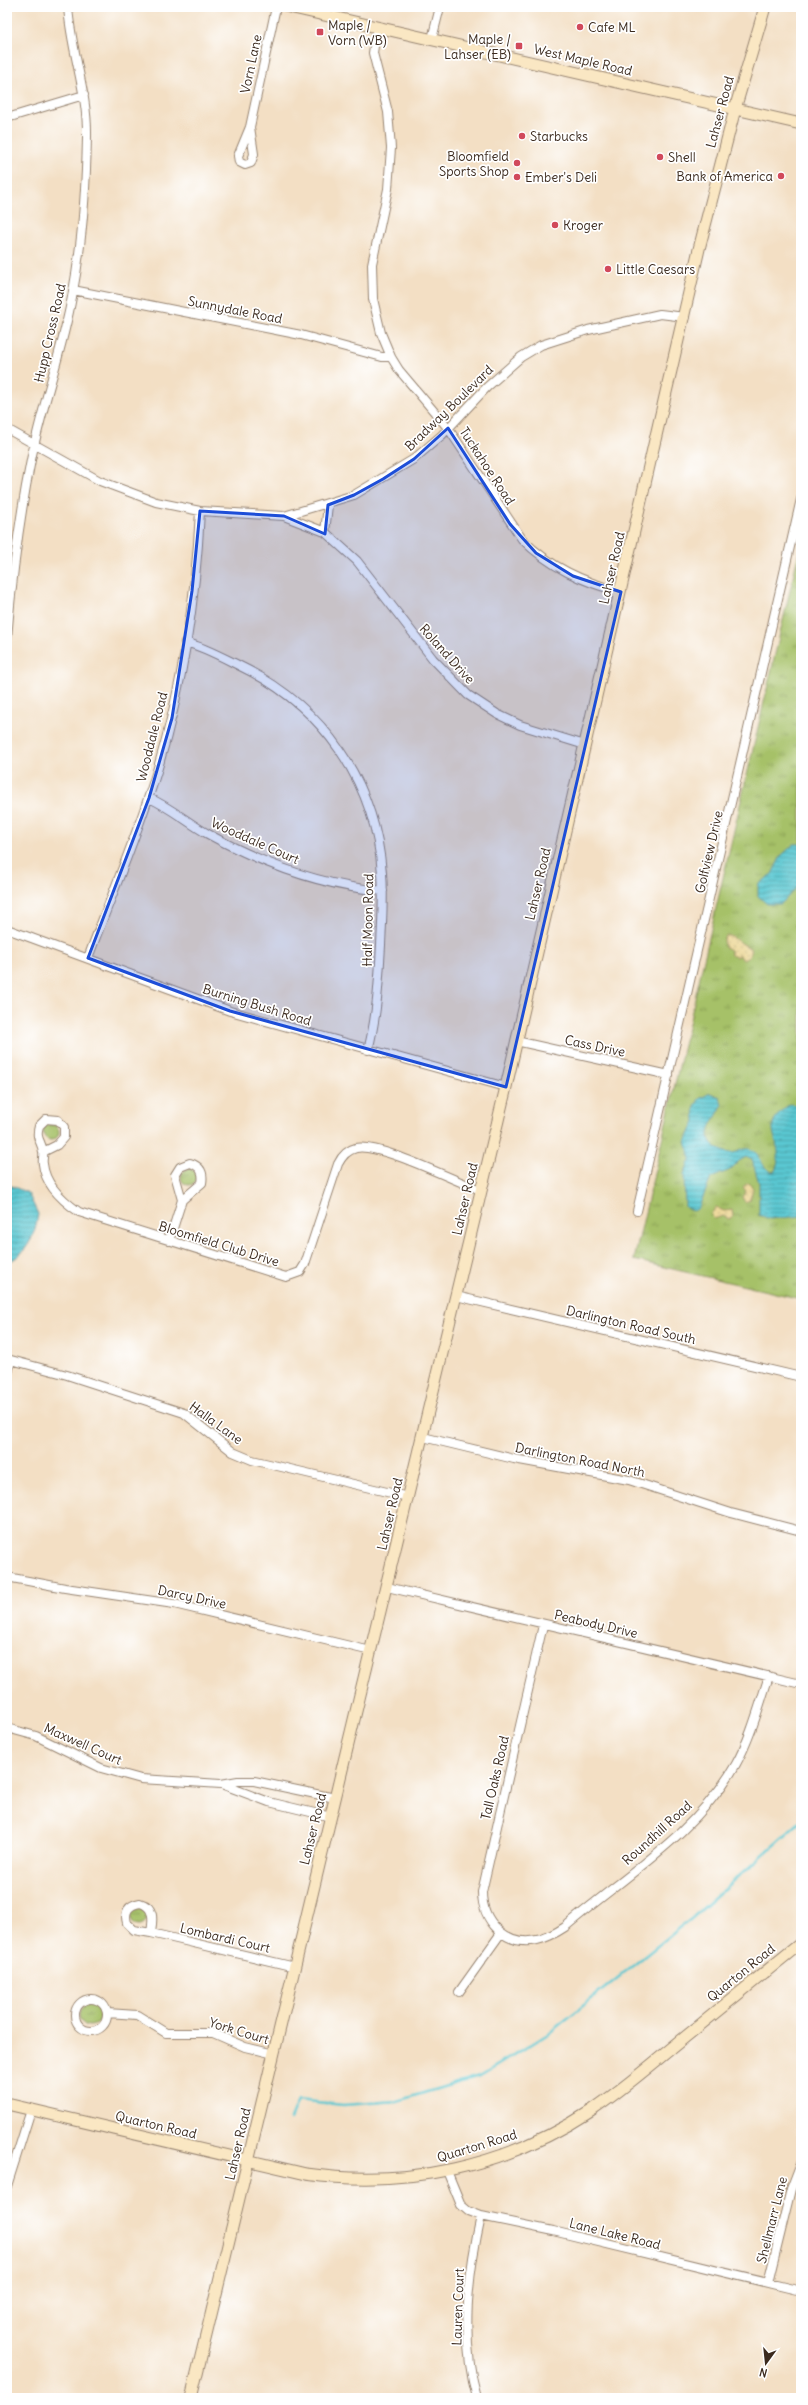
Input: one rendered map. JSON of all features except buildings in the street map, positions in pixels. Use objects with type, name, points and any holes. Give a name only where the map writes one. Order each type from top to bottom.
[{"type":"street","name":"Hupp Cross Road","points":[[7,638],[18,531],[35,445],[74,290],[86,173],[87,135],[84,94],[72,41],[68,7]]},
{"type":"street","name":"Vorn Lane","points":[[250,127],[276,7]]},
{"type":"street","name":"West Maple Road","points":[[289,7],[801,124]]},
{"type":"street","points":[[432,39],[440,7]]},
{"type":"street","name":"Lahser Road","points":[[192,2398],[506,1087],[685,317],[699,249],[735,109],[765,7]]},
{"type":"street","name":"Tuckahoe Road","points":[[377,26],[373,53],[388,112],[391,164],[374,248],[372,274],[375,310],[391,357],[448,428],[510,524],[536,553],[573,576],[621,592]]},
{"type":"street","points":[[7,118],[84,94]]},
{"type":"street","name":"Sunnydale Road","points":[[74,290],[301,335],[382,357],[391,357]]},
{"type":"street","name":"Bradway Boulevard","points":[[7,429],[94,478],[156,502],[200,511],[284,516],[328,505],[354,496],[414,459],[448,428],[503,372],[541,345],[588,330],[660,314],[685,317]]},
{"type":"street","name":"Golfview Drive","points":[[637,1211],[801,499]]},
{"type":"street","points":[[325,532],[328,505]]},
{"type":"street","name":"Wooddale Road","points":[[88,958],[148,798],[172,718],[185,642],[200,511]]},
{"type":"street","name":"Roland Drive","points":[[284,516],[325,532],[357,561],[425,649],[468,695],[497,714],[520,725],[585,745]]},
{"type":"street","name":"Half Moon Road","points":[[185,642],[200,646],[275,684],[301,705],[330,736],[353,771],[368,807],[377,835],[383,892],[379,974],[368,1050]]},
{"type":"street","name":"Wooddale Court","points":[[148,798],[207,834],[269,863],[329,883],[383,892]]},
{"type":"street","name":"Burning Bush Road","points":[[7,929],[216,1006],[368,1050],[506,1087]]},
{"type":"street","name":"Cass Drive","points":[[516,1041],[669,1075]]},
{"type":"street","name":"Bloomfield Club Drive","points":[[43,1152],[43,1166],[50,1185],[70,1206],[90,1217],[279,1275],[294,1276],[300,1272],[308,1257],[338,1164],[343,1155],[356,1148],[364,1148],[388,1154],[481,1190]]},
{"type":"street","points":[[169,1241],[182,1200]]},
{"type":"street","name":"Darlington Road South","points":[[456,1296],[801,1377]]},
{"type":"street","name":"Halla Lane","points":[[7,1377],[11,1360],[67,1375],[184,1413],[233,1452],[252,1460],[408,1498]]},
{"type":"street","name":"Darlington Road North","points":[[423,1437],[514,1459],[629,1480],[731,1513],[801,1531]]},
{"type":"street","name":"Darcy Drive","points":[[7,1576],[65,1588],[174,1604],[371,1651]]},
{"type":"street","name":"Peabody Drive","points":[[387,1587],[543,1625],[801,1684]]},
{"type":"street","name":"Tall Oaks Road","points":[[502,1933],[488,1918],[484,1910],[484,1880],[543,1625]]},
{"type":"street","name":"Roundhill Road","points":[[502,1933],[522,1941],[536,1940],[550,1936],[565,1927],[679,1832],[712,1799],[735,1764],[751,1730],[769,1676]]},
{"type":"street","name":"Maxwell Court","points":[[7,1728],[36,1736],[91,1764],[128,1776],[156,1782],[221,1784],[238,1781],[254,1781],[335,1798]]},
{"type":"street","name":"Maxwell Court","points":[[221,1784],[269,1802],[331,1817]]},
{"type":"street","name":"Lombardi Court","points":[[151,1932],[295,1967]]},
{"type":"street","points":[[459,1992],[502,1933]]},
{"type":"street","name":"Quarton Road","points":[[7,2104],[306,2174],[352,2178],[410,2177],[447,2171],[487,2160],[535,2142],[591,2111],[801,1943]]},
{"type":"street","points":[[89,1998],[101,2002],[107,2013],[104,2025],[93,2031],[81,2028],[74,2017],[78,2005],[89,1998]]},
{"type":"street","name":"York Court","points":[[107,2013],[137,2015],[166,2033],[213,2033],[245,2047],[274,2054]]},
{"type":"street","points":[[7,2186],[31,2110]]},
{"type":"street","name":"Shellmarr Lane","points":[[768,2283],[791,2189],[801,2163]]},
{"type":"street","name":"Lane Lake Road","points":[[447,2171],[461,2205],[468,2211],[481,2216],[553,2231],[801,2291]]},
{"type":"street","name":"Lauren Court","points":[[477,2398],[468,2349],[468,2304],[473,2253],[481,2216]]},
{"type":"highlighted area","points":[[448,428],[510,524],[536,553],[573,576],[621,592],[506,1087],[230,1011],[88,958],[149,798],[172,718],[192,591],[200,511],[284,516],[325,534],[328,505],[354,495],[383,479],[414,459]]},
{"type":"green space","points":[[801,543],[801,1299],[634,1260]]},
{"type":"green space","points":[[48,1124],[54,1124],[59,1129],[57,1138],[54,1140],[48,1140],[43,1135],[43,1129]]},
{"type":"green space","points":[[186,1169],[192,1169],[197,1174],[195,1183],[192,1185],[186,1185],[181,1180],[181,1174]]},
{"type":"green space","points":[[136,1909],[142,1909],[147,1914],[145,1923],[142,1925],[136,1925],[131,1920],[131,1914]]},
{"type":"green space","points":[[90,2004],[94,2005],[100,2011],[100,2019],[94,2025],[90,2026],[86,2025],[80,2019],[79,2015],[80,2011],[86,2005]]},
{"type":"sand","points":[[726,936],[730,936],[751,949],[749,957],[743,960],[739,955],[736,957],[731,955],[730,950],[725,947],[723,941]]},
{"type":"sand","points":[[748,1183],[753,1188],[750,1200],[745,1202],[742,1197],[746,1191],[743,1187]]},
{"type":"sand","points":[[716,1207],[724,1211],[732,1210],[733,1216],[729,1219],[723,1216],[714,1219],[711,1214]]},
{"type":"water","points":[[794,844],[801,844],[801,883],[781,904],[767,904],[758,896],[758,885],[772,874],[781,856]]},
{"type":"water","points":[[710,1093],[720,1097],[722,1105],[710,1127],[709,1138],[712,1143],[717,1148],[729,1153],[734,1153],[744,1149],[752,1150],[757,1154],[765,1167],[772,1172],[775,1171],[778,1160],[778,1151],[773,1128],[774,1121],[790,1104],[796,1105],[801,1109],[801,1216],[770,1219],[759,1215],[759,1183],[752,1160],[746,1157],[739,1161],[730,1170],[711,1178],[698,1209],[693,1211],[685,1207],[684,1174],[691,1158],[686,1142],[695,1121],[694,1109],[699,1099]]},
{"type":"water","points":[[7,1184],[28,1193],[38,1214],[33,1236],[30,1242],[16,1258],[9,1262],[7,1262]]},
{"type":"waterway","points":[[290,2119],[298,2100],[343,2105],[397,2101],[480,2076],[548,2034],[691,1919],[801,1821]]},
{"type":"place","name":"Cafe ML","points":[[580,27]]},
{"type":"place","name":"Maple / Vorn (WB)","points":[[320,32]]},
{"type":"place","name":"Maple / Lahser (EB)","points":[[519,46]]},
{"type":"place","name":"Starbucks","points":[[522,136]]},
{"type":"place","name":"Shell","points":[[660,157]]},
{"type":"place","name":"Bloomfield Sports Shop","points":[[517,163]]},
{"type":"place","name":"Bank of America","points":[[781,176]]},
{"type":"place","name":"Ember's Deli","points":[[517,177]]},
{"type":"place","name":"Kroger","points":[[555,225]]},
{"type":"place","name":"Little Caesars","points":[[608,269]]}]
